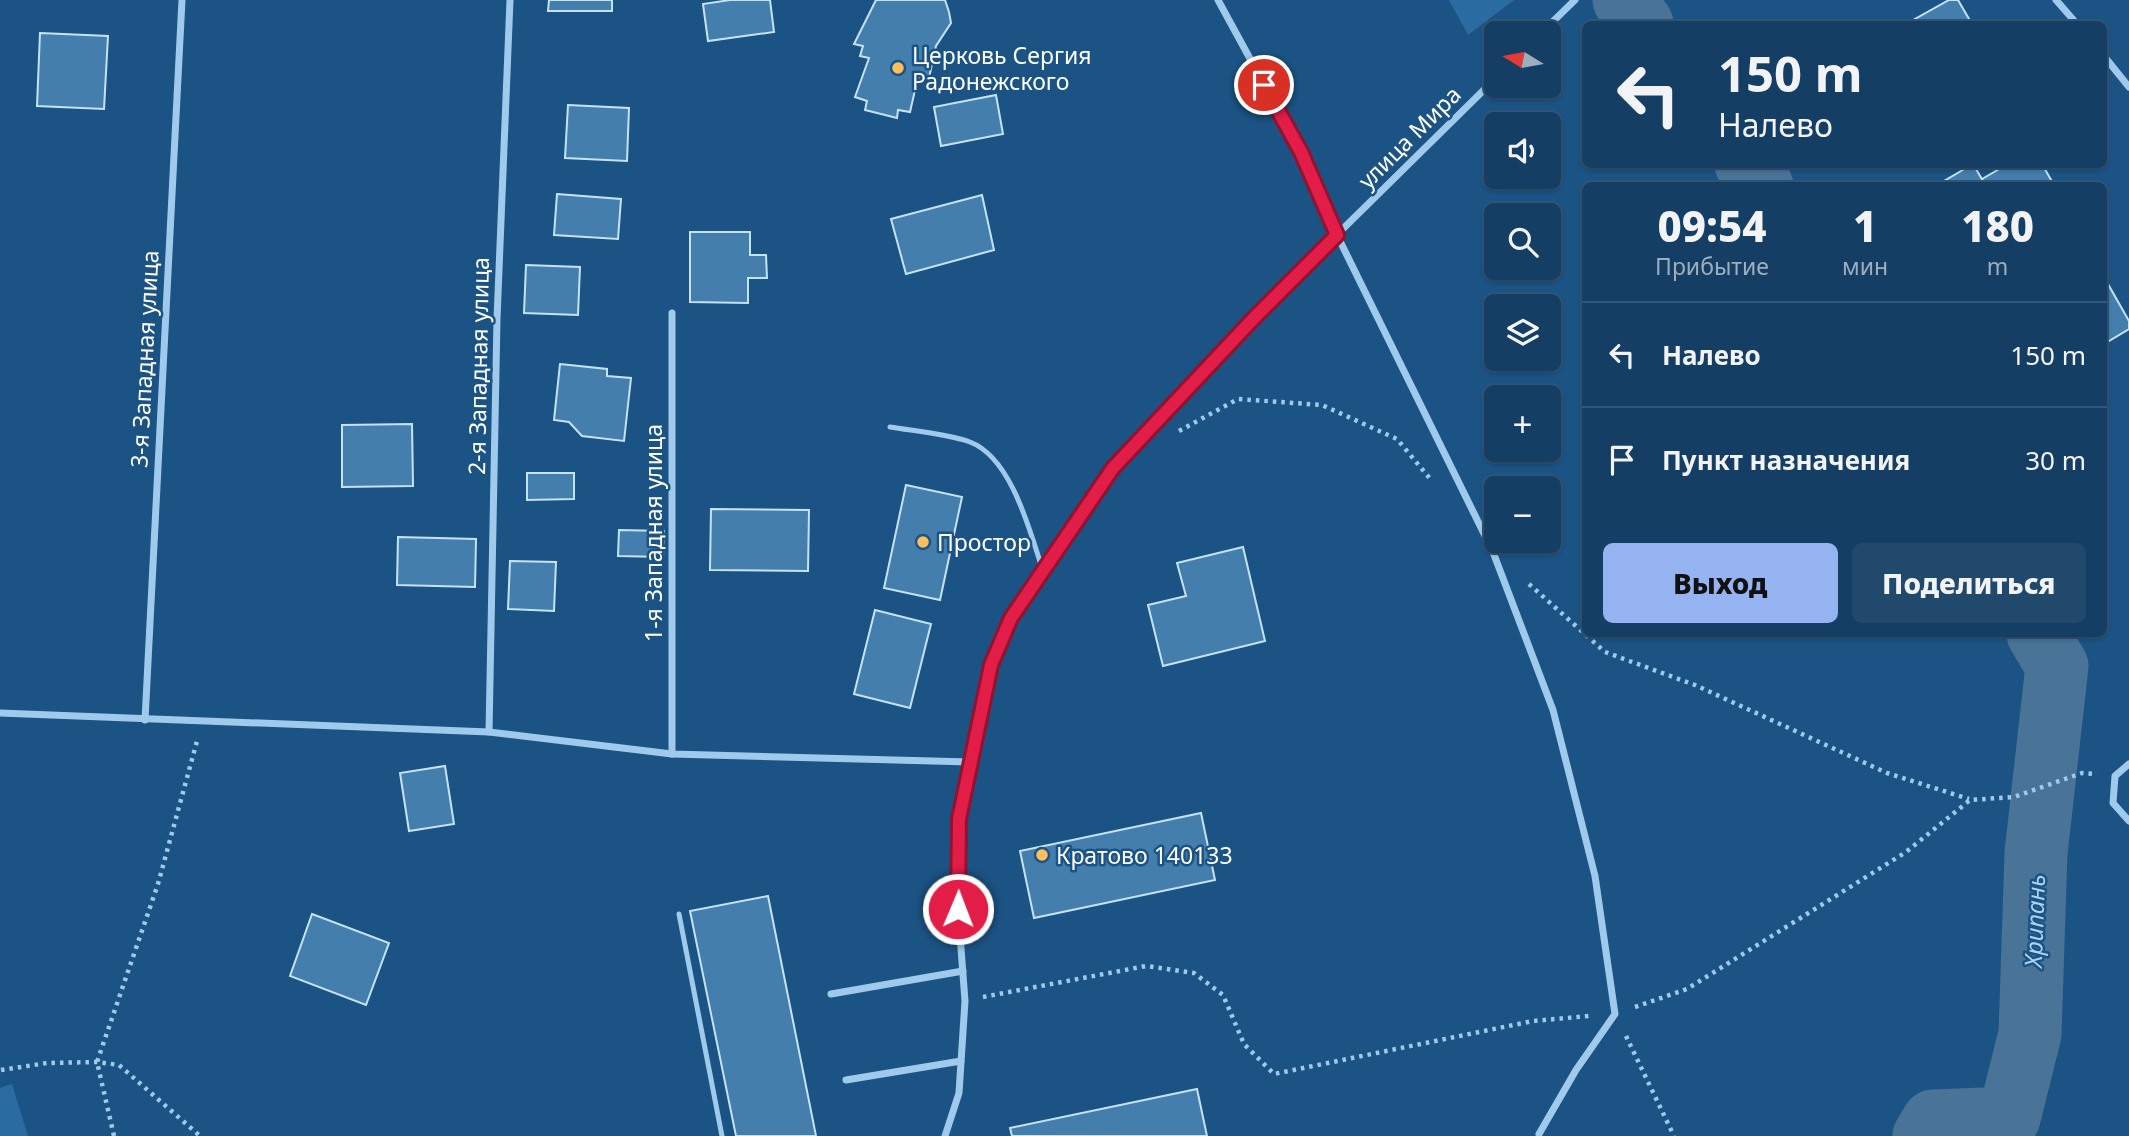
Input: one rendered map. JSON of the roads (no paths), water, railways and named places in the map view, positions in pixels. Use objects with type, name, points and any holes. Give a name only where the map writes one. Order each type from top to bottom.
[{"type":"street","name":"3-я Западная улица","points":[[145,720],[182,0]]},
{"type":"street","name":"2-я Западная улица","points":[[489,732],[497,320],[510,0]]},
{"type":"street","points":[[1217,0],[1301,152],[1337,235],[1493,552],[1553,710],[1595,876],[1615,1014],[1576,1070],[1539,1134]]},
{"type":"street","points":[[1553,21],[1575,0]]},
{"type":"street","points":[[2056,0],[2074,21]]},
{"type":"street","points":[[2107,61],[2129,87]]},
{"type":"street","name":"улица Мира","points":[[945,1136],[959,1093],[965,1000],[958,909],[959,819],[991,665],[1011,618],[1113,468],[1282,289],[1484,90]]},
{"type":"street","name":"1-я Западная улица","points":[[672,313],[673,754]]},
{"type":"street","points":[[0,713],[489,732],[673,754],[970,762]]},
{"type":"street","points":[[2129,764],[2115,776],[2113,803],[2129,821]]},
{"type":"street","points":[[831,994],[963,971]]},
{"type":"street","points":[[846,1080],[961,1061]]},
{"type":"lane","points":[[890,427],[972,443],[999,464],[1016,493],[1043,571]]},
{"type":"lane","points":[[679,914],[722,1136]]},
{"type":"waterway","name":"Хрипань","points":[[1624,0],[1640,21]]},
{"type":"waterway","name":"Хрипань","points":[[1749,168],[1759,182]]},
{"type":"waterway","name":"Хрипань","points":[[1924,1136],[1933,1121],[2009,1118],[2030,1034],[2036,853],[2057,666],[2040,637]]},
{"type":"place","name":"Церковь Сергия Радонежского","points":[[898,68]]},
{"type":"place","name":"Простор","points":[[923,542]]},
{"type":"place","name":"Кратово 140133","points":[[1042,855]]}]
